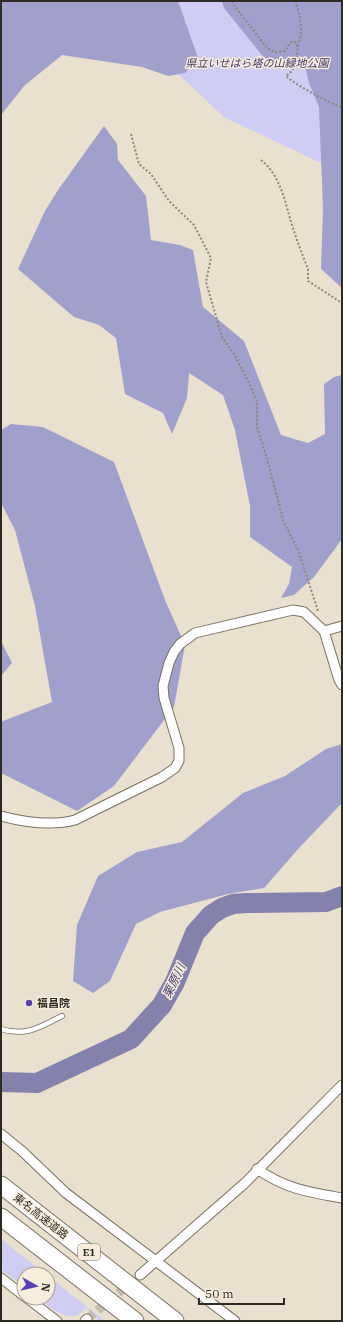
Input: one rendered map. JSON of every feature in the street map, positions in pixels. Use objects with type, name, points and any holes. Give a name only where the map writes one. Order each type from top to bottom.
[{"type":"highway","name":"東名高速道路","points":[[1,1185],[175,1321]]},
{"type":"highway","name":"E1","points":[[1,1217],[135,1321]]},
{"type":"street","points":[[1,816],[42,822],[66,822],[75,820],[162,777],[175,768],[179,761],[179,748],[164,698],[163,686],[165,675],[174,652],[180,644],[195,634],[293,610],[300,610],[324,631],[342,686]]},
{"type":"street","points":[[324,631],[342,626]]},
{"type":"street","points":[[140,1275],[245,1183],[257,1169],[342,1084]]},
{"type":"street","points":[[1,1134],[22,1151],[66,1193],[235,1321]]},
{"type":"street","points":[[257,1169],[271,1179],[294,1189],[342,1198]]},
{"type":"street","points":[[1,1278],[16,1290]]},
{"type":"street","points":[[37,1306],[57,1321]]},
{"type":"lane","points":[[1,1029],[11,1032],[32,1031],[62,1016]]},
{"type":"path","points":[[232,1],[266,48],[275,52],[285,51],[291,42],[295,42],[298,48]]},
{"type":"path","points":[[295,1],[302,22],[300,40],[295,65],[292,71],[286,76],[291,82],[342,107]]},
{"type":"path","points":[[131,134],[139,164],[151,174],[169,201],[194,225],[211,258],[206,282],[222,337],[234,354],[257,402],[257,428],[266,455],[284,523],[298,550],[324,631]]},
{"type":"path","points":[[261,160],[272,171],[283,193],[308,269],[308,281],[342,303]]},
{"type":"green space","name":"県立いせはら塔の山緑地公園","points":[[113,1],[320,1],[342,173],[224,117],[125,24]]},
{"type":"green space","points":[[1,1239],[35,1266],[16,1266],[16,1281],[1,1269]]},
{"type":"green space","points":[[56,1282],[105,1321],[98,1321],[97,1318],[86,1308],[80,1314],[74,1316],[63,1315],[48,1306],[56,1306]]},
{"type":"shaded area","points":[[1,1],[178,1],[198,58],[185,73],[168,76],[142,67],[62,55],[24,86],[1,115]]},
{"type":"shaded area","points":[[222,1],[342,1],[342,288],[321,269],[323,208],[319,107],[309,83],[303,59],[274,68],[224,8]]},
{"type":"shaded area","points":[[104,126],[117,144],[118,160],[146,196],[151,240],[180,245],[193,250],[203,307],[244,341],[281,435],[308,443],[325,434],[324,384],[334,377],[342,375],[342,539],[314,577],[294,595],[281,598],[289,584],[292,567],[250,537],[250,506],[235,430],[223,395],[189,373],[187,398],[172,434],[163,413],[125,394],[116,338],[99,325],[74,317],[18,269],[45,211],[58,190]]},
{"type":"shaded area","points":[[11,424],[43,427],[114,462],[165,600],[185,645],[174,707],[114,786],[77,811],[1,773],[1,723],[52,702],[35,606],[15,530],[1,503],[1,430]]},
{"type":"shaded area","points":[[1,641],[12,663],[1,676]]},
{"type":"shaded area","points":[[342,744],[342,803],[299,848],[264,888],[228,894],[160,912],[136,924],[110,981],[93,993],[73,981],[77,925],[98,876],[137,852],[182,842],[243,793],[285,776],[326,749]]},
{"type":"waterway","name":"栗原川","points":[[1,1082],[37,1083],[131,1039],[162,1005],[175,982],[195,933],[211,915],[222,908],[233,904],[247,903],[326,902],[342,896]]},
{"type":"tunnel","points":[[87,1319],[140,1275]]},
{"type":"place","name":"福昌院","points":[[29,1003]]}]
